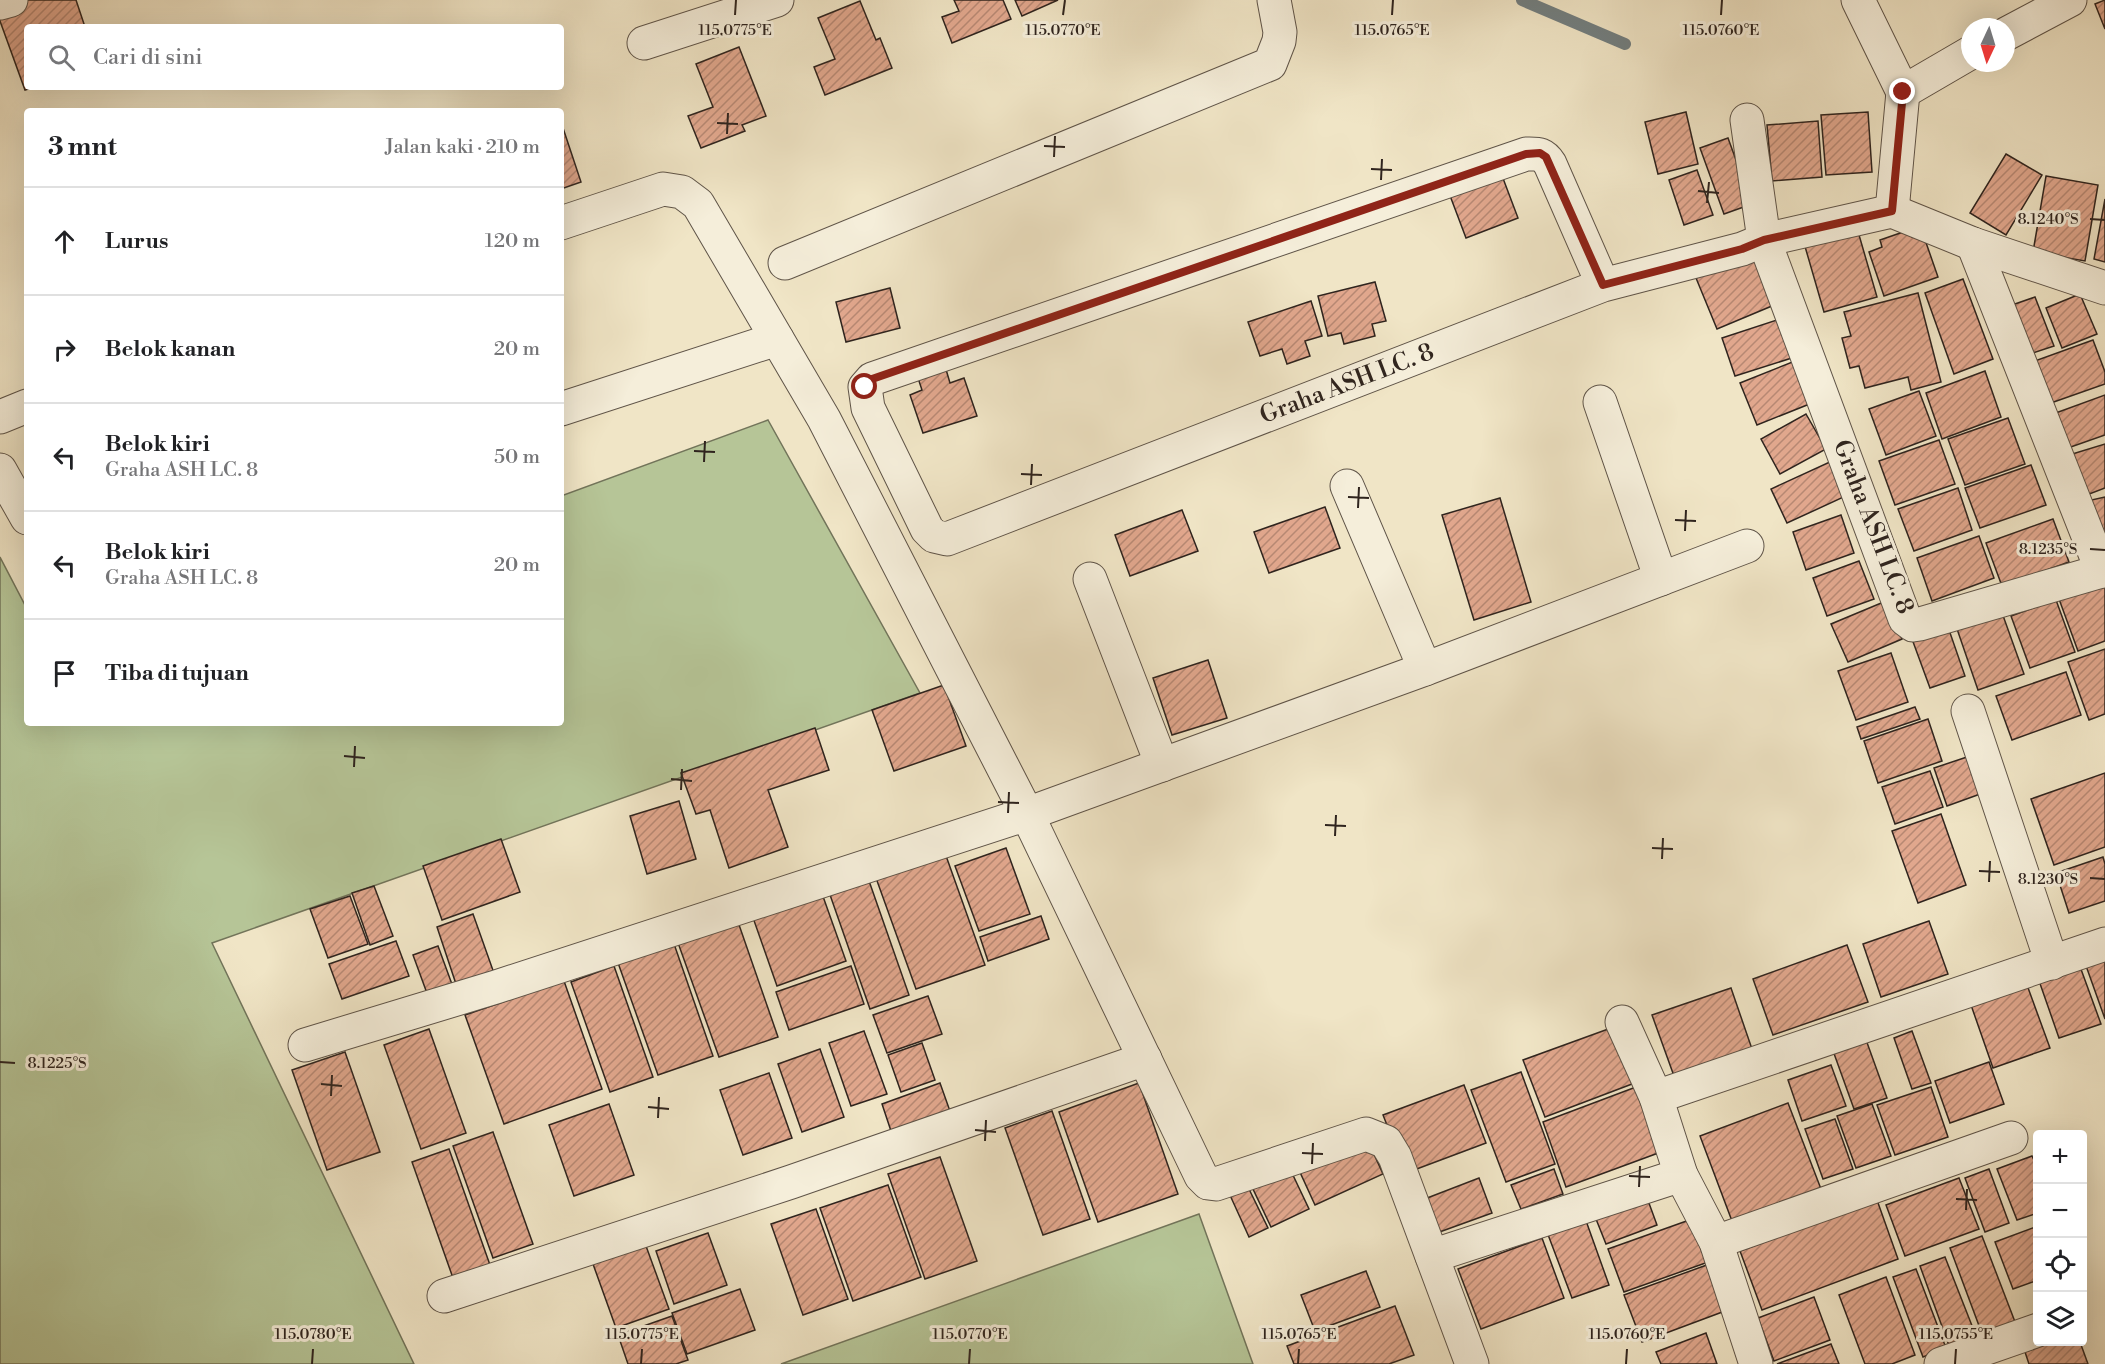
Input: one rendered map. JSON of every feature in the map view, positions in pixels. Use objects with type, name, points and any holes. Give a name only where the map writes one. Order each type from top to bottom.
[{"type":"street","points":[[0,3],[11,0]]},
{"type":"street","points":[[644,43],[777,0]]},
{"type":"street","points":[[785,263],[1270,64],[1280,32],[1274,0]]},
{"type":"street","points":[[1858,0],[1903,92],[1892,211],[1973,244],[2105,288]]},
{"type":"street","points":[[2015,29],[2070,0]]},
{"type":"street","points":[[1903,92],[1961,58]]},
{"type":"street","points":[[1748,120],[1764,240]]},
{"type":"street","name":"Graha ASH LC. 8","points":[[1603,285],[1546,157],[1540,153],[1526,154],[872,379],[865,387],[868,408],[927,529],[934,536],[947,539],[1603,285],[1742,249],[1764,240],[1892,211]]},
{"type":"street","points":[[564,222],[663,189],[682,192],[698,204],[824,419],[1027,814],[1201,1176],[1208,1183],[1216,1184],[1366,1134],[1386,1142],[1395,1157],[1472,1364]]},
{"type":"street","name":"Graha ASH LC. 8","points":[[1764,240],[1905,619],[1913,625],[1920,624],[2104,570]]},
{"type":"street","points":[[1973,244],[2104,570]]},
{"type":"street","points":[[564,408],[777,339]]},
{"type":"street","points":[[1600,402],[1661,579]]},
{"type":"street","points":[[0,417],[24,407]]},
{"type":"street","points":[[0,470],[24,513]]},
{"type":"street","points":[[1347,486],[1425,669]]},
{"type":"street","points":[[305,1045],[496,987],[1027,814],[1425,669],[1747,546]]},
{"type":"street","points":[[1090,579],[1162,765]]},
{"type":"street","points":[[1968,711],[2052,963]]},
{"type":"street","points":[[1656,1097],[2105,944]]},
{"type":"street","points":[[1622,1022],[1656,1097],[1681,1175],[1716,1242],[1756,1364]]},
{"type":"street","points":[[444,1296],[791,1182],[1145,1059]]},
{"type":"street","points":[[1716,1242],[2011,1138]]},
{"type":"street","points":[[1432,1256],[1681,1175]]},
{"type":"street","points":[[1941,1364],[2033,1331]]},
{"type":"green space","points":[[768,420],[920,693],[212,943],[414,1364],[0,1364],[0,557],[24,603],[24,726],[564,726],[564,495]]},
{"type":"green space","points":[[1199,1214],[1253,1364],[781,1364]]},
{"type":"building","points":[[24,0],[76,0],[84,24],[24,24],[24,87],[0,21],[0,7]]},
{"type":"building","points":[[954,0],[1003,0],[1011,19],[952,43],[942,17],[959,11]]},
{"type":"building","points":[[1015,0],[1058,0],[1022,16]]},
{"type":"building","points":[[2105,0],[2105,29],[2095,4]]},
{"type":"building","points":[[860,1],[876,40],[880,38],[892,68],[825,95],[814,67],[835,59],[818,18]]},
{"type":"building","points":[[739,47],[766,116],[742,125],[745,131],[701,148],[688,116],[713,107],[696,64]]},
{"type":"building","points":[[1686,112],[1698,164],[1658,174],[1645,122]]},
{"type":"building","points":[[1868,112],[1872,172],[1826,175],[1821,115]]},
{"type":"building","points":[[1818,121],[1822,177],[1772,181],[1767,125]]},
{"type":"building","points":[[564,131],[581,182],[564,188]]},
{"type":"building","points":[[1728,138],[1752,204],[1724,214],[1700,148]]},
{"type":"building","points":[[2006,154],[2042,175],[2006,235],[1970,213]]},
{"type":"building","points":[[1697,170],[1713,215],[1684,225],[1669,180]]},
{"type":"building","points":[[1501,173],[1518,218],[1466,238],[1449,193]]},
{"type":"building","points":[[2046,176],[2098,185],[2085,261],[2033,252]]},
{"type":"building","points":[[2105,199],[2105,262],[2094,259]]},
{"type":"building","points":[[1857,228],[1877,297],[1824,312],[1804,243]]},
{"type":"building","points":[[1909,230],[1912,237],[1923,234],[1938,277],[1884,296],[1869,252],[1882,247],[1880,240]]},
{"type":"building","points":[[1759,253],[1779,303],[1717,329],[1696,278]]},
{"type":"building","points":[[1963,279],[1993,359],[1954,374],[1925,293]]},
{"type":"building","points":[[1375,282],[1386,321],[1372,324],[1375,336],[1344,344],[1341,333],[1328,336],[1318,296]]},
{"type":"building","points":[[890,288],[900,328],[846,342],[836,302]]},
{"type":"building","points":[[1918,293],[1941,382],[1911,390],[1908,377],[1865,388],[1859,366],[1850,368],[1842,338],[1851,336],[1844,312]]},
{"type":"building","points":[[2080,294],[2097,334],[2062,348],[2046,308]]},
{"type":"building","points":[[2035,297],[2054,346],[2030,354],[2012,305]]},
{"type":"building","points":[[1311,301],[1322,336],[1305,341],[1310,356],[1287,364],[1282,349],[1260,356],[1248,322]]},
{"type":"building","points":[[1783,318],[1795,357],[1735,376],[1722,338]]},
{"type":"building","points":[[2093,340],[2105,372],[2105,384],[2048,404],[2032,362]]},
{"type":"building","points":[[1800,359],[1817,401],[1757,425],[1740,383]]},
{"type":"building","points":[[945,366],[950,383],[964,378],[977,416],[923,433],[910,395],[922,390],[917,375]]},
{"type":"building","points":[[1985,371],[2001,417],[1942,439],[1926,393]]},
{"type":"building","points":[[1919,391],[1936,436],[1886,455],[1869,409]]},
{"type":"building","points":[[2105,395],[2105,435],[2065,449],[2053,414]]},
{"type":"building","points":[[1806,414],[1826,449],[1780,474],[1761,439]]},
{"type":"building","points":[[2008,418],[2025,464],[1965,485],[1948,439]]},
{"type":"building","points":[[1939,440],[1955,484],[1895,505],[1879,461]]},
{"type":"building","points":[[2105,444],[2105,488],[2084,496],[2069,455]]},
{"type":"building","points":[[1832,461],[1848,495],[1787,523],[1771,489]]},
{"type":"building","points":[[2031,465],[2046,505],[1980,528],[1965,488]]},
{"type":"building","points":[[1958,488],[1972,530],[1914,551],[1898,509]]},
{"type":"building","points":[[2105,497],[2105,548],[2087,501]]},
{"type":"building","points":[[1500,498],[1531,602],[1474,620],[1442,515]]},
{"type":"building","points":[[1325,507],[1340,548],[1269,573],[1254,532]]},
{"type":"building","points":[[1182,510],[1198,551],[1130,576],[1115,535]]},
{"type":"building","points":[[1841,515],[1854,553],[1806,570],[1793,532]]},
{"type":"building","points":[[2053,519],[2069,562],[2002,586],[1986,543]]},
{"type":"building","points":[[1979,536],[1994,578],[1932,601],[1917,558]]},
{"type":"building","points":[[1859,561],[1874,599],[1827,616],[1813,578]]},
{"type":"building","points":[[2105,582],[2105,641],[2078,651],[2059,599]]},
{"type":"building","points":[[2056,600],[2075,652],[2030,668],[2011,616]]},
{"type":"building","points":[[1886,601],[1902,639],[1848,662],[1831,624]]},
{"type":"building","points":[[2001,610],[2024,674],[1978,690],[1956,626]]},
{"type":"building","points":[[1948,627],[1965,676],[1930,688],[1912,639]]},
{"type":"building","points":[[2105,649],[2105,714],[2089,720],[2068,662]]},
{"type":"building","points":[[1891,653],[1908,702],[1856,720],[1838,671]]},
{"type":"building","points":[[1208,660],[1227,718],[1172,735],[1153,678]]},
{"type":"building","points":[[2066,672],[2081,715],[2012,740],[1996,696]]},
{"type":"building","points":[[944,685],[966,746],[894,771],[872,710]]},
{"type":"building","points":[[1915,707],[1920,719],[1861,739],[1857,727]]},
{"type":"building","points":[[1928,719],[1942,761],[1878,783],[1864,741]]},
{"type":"building","points":[[815,728],[829,770],[768,790],[788,847],[729,868],[710,810],[696,814],[681,773]]},
{"type":"building","points":[[1970,756],[1983,793],[1947,806],[1934,768]]},
{"type":"building","points":[[1930,771],[1943,807],[1895,824],[1882,787]]},
{"type":"building","points":[[2105,773],[2105,847],[2054,865],[2031,799]]},
{"type":"building","points":[[679,801],[696,859],[647,874],[630,816]]},
{"type":"building","points":[[1941,814],[1966,885],[1918,903],[1892,831]]},
{"type":"building","points":[[501,839],[520,892],[442,920],[423,866]]},
{"type":"building","points":[[1006,848],[1030,914],[979,931],[955,866]]},
{"type":"building","points":[[945,853],[985,965],[916,989],[876,878]]},
{"type":"building","points":[[2103,857],[2105,901],[2069,913],[2056,873]]},
{"type":"building","points":[[868,878],[909,995],[870,1009],[829,892]]},
{"type":"building","points":[[374,886],[393,936],[370,945],[352,893]]},
{"type":"building","points":[[820,888],[846,961],[777,986],[751,912]]},
{"type":"building","points":[[350,896],[368,944],[328,958],[310,909]]},
{"type":"building","points":[[473,914],[495,976],[458,990],[437,927]]},
{"type":"building","points":[[1041,916],[1049,939],[988,961],[980,937]]},
{"type":"building","points":[[737,919],[778,1037],[719,1057],[677,940]]},
{"type":"building","points":[[1929,921],[1948,974],[1881,997],[1863,944]]},
{"type":"building","points":[[396,941],[409,976],[342,999],[329,964]]},
{"type":"building","points":[[673,941],[713,1056],[658,1075],[617,960]]},
{"type":"building","points":[[1847,945],[1868,1002],[1773,1035],[1753,979]]},
{"type":"building","points":[[438,946],[453,987],[428,996],[413,955]]},
{"type":"building","points":[[2105,956],[2105,1019],[2085,963]]},
{"type":"building","points":[[2078,961],[2101,1024],[2059,1038],[2037,975]]},
{"type":"building","points":[[614,966],[653,1077],[610,1092],[571,982]]},
{"type":"building","points":[[851,966],[864,1004],[789,1030],[776,992]]},
{"type":"building","points":[[564,981],[602,1089],[504,1124],[465,1015]]},
{"type":"building","points":[[2027,985],[2050,1048],[1993,1068],[1971,1005]]},
{"type":"building","points":[[1731,988],[1752,1049],[1674,1076],[1652,1015]]},
{"type":"building","points":[[928,996],[942,1034],[887,1053],[873,1015]]},
{"type":"building","points":[[1611,1028],[1632,1084],[1545,1117],[1523,1060]]},
{"type":"building","points":[[429,1029],[466,1133],[421,1149],[384,1045]]},
{"type":"building","points":[[864,1031],[887,1094],[851,1106],[829,1043]]},
{"type":"building","points":[[1912,1031],[1931,1083],[1912,1089],[1894,1038]]},
{"type":"building","points":[[1865,1037],[1887,1098],[1854,1109],[1832,1048]]},
{"type":"building","points":[[922,1043],[935,1080],[901,1092],[888,1055]]},
{"type":"building","points":[[820,1049],[844,1117],[802,1132],[778,1064]]},
{"type":"building","points":[[345,1052],[380,1152],[327,1170],[292,1070]]},
{"type":"building","points":[[1989,1062],[2004,1104],[1950,1123],[1935,1081]]},
{"type":"building","points":[[1831,1065],[1846,1106],[1802,1121],[1788,1080]]},
{"type":"building","points":[[1521,1072],[1555,1164],[1506,1182],[1471,1090]]},
{"type":"building","points":[[769,1073],[792,1138],[743,1155],[720,1090]]},
{"type":"building","points":[[940,1083],[951,1114],[892,1134],[882,1104]]},
{"type":"building","points":[[1139,1083],[1178,1194],[1098,1222],[1059,1112]]},
{"type":"building","points":[[1464,1085],[1486,1143],[1406,1173],[1383,1115]]},
{"type":"building","points":[[1636,1087],[1661,1152],[1566,1187],[1543,1122]]},
{"type":"building","points":[[1931,1087],[1948,1137],[1895,1155],[1877,1105]]},
{"type":"building","points":[[1788,1103],[1821,1189],[1732,1221],[1700,1136]]},
{"type":"building","points":[[609,1104],[634,1175],[574,1196],[549,1125]]},
{"type":"building","points":[[1872,1104],[1891,1156],[1856,1168],[1837,1116]]},
{"type":"building","points":[[1052,1111],[1090,1219],[1043,1235],[1005,1128]]},
{"type":"building","points":[[1835,1119],[1853,1169],[1823,1179],[1805,1129]]},
{"type":"building","points":[[493,1132],[533,1244],[493,1258],[453,1146]]},
{"type":"building","points":[[1367,1139],[1383,1174],[1315,1205],[1299,1170]]},
{"type":"building","points":[[449,1149],[490,1265],[453,1278],[412,1162]]},
{"type":"building","points":[[2032,1156],[2033,1215],[2017,1220],[1997,1169]]},
{"type":"building","points":[[940,1157],[977,1261],[925,1279],[888,1174]]},
{"type":"building","points":[[1554,1169],[1563,1194],[1521,1209],[1511,1185]]},
{"type":"building","points":[[1989,1169],[2009,1223],[1985,1232],[1965,1178]]},
{"type":"building","points":[[1291,1171],[1309,1209],[1271,1227],[1253,1189]]},
{"type":"building","points":[[1479,1178],[1492,1213],[1434,1234],[1422,1200]]},
{"type":"building","points":[[1959,1178],[1979,1229],[1905,1256],[1886,1205]]},
{"type":"building","points":[[888,1185],[921,1277],[853,1301],[820,1208]]},
{"type":"building","points":[[1247,1185],[1268,1228],[1249,1237],[1229,1193]]},
{"type":"building","points":[[1646,1195],[1657,1225],[1606,1244],[1594,1214]]},
{"type":"building","points":[[1877,1200],[1898,1259],[1762,1310],[1740,1251]]},
{"type":"building","points":[[816,1209],[848,1299],[803,1315],[771,1224]]},
{"type":"building","points":[[1585,1218],[1609,1285],[1572,1298],[1547,1232]]},
{"type":"building","points":[[1695,1218],[1711,1261],[1624,1292],[1608,1249]]},
{"type":"building","points":[[2033,1228],[2033,1282],[2013,1289],[1995,1242]]},
{"type":"building","points":[[708,1233],[727,1285],[674,1304],[656,1251]]},
{"type":"building","points":[[1982,1236],[2017,1327],[1984,1339],[1950,1248]]},
{"type":"building","points":[[1542,1238],[1564,1298],[1481,1329],[1458,1269]]},
{"type":"building","points":[[646,1246],[669,1309],[616,1328],[593,1264]]},
{"type":"building","points":[[1945,1257],[1978,1341],[1951,1351],[1920,1266]]},
{"type":"building","points":[[1715,1262],[1733,1308],[1642,1342],[1624,1295]]},
{"type":"building","points":[[1916,1269],[1946,1348],[1923,1357],[1893,1277]]},
{"type":"building","points":[[1366,1271],[1380,1307],[1315,1331],[1301,1295]]},
{"type":"building","points":[[1886,1277],[1915,1355],[1892,1364],[1865,1364],[1839,1295]]},
{"type":"building","points":[[740,1289],[755,1330],[687,1354],[672,1313]]},
{"type":"building","points":[[1814,1297],[1830,1340],[1774,1361],[1758,1318]]},
{"type":"building","points":[[1395,1306],[1414,1355],[1389,1364],[1294,1364],[1287,1346]]},
{"type":"building","points":[[672,1316],[688,1360],[676,1364],[628,1364],[618,1335]]},
{"type":"building","points":[[1706,1333],[1717,1364],[1661,1364],[1656,1352]]},
{"type":"building","points":[[1831,1344],[1839,1364],[1777,1364]]},
{"type":"building","points":[[2041,1346],[2081,1346],[2088,1364],[2029,1364],[2025,1352]]},
{"type":"waterway","points":[[1522,0],[1625,44]]},
{"type":"route","points":[[865,387],[872,379],[1526,154],[1540,153],[1546,157],[1603,285],[1742,249],[1764,240],[1892,211],[1903,92]]}]
